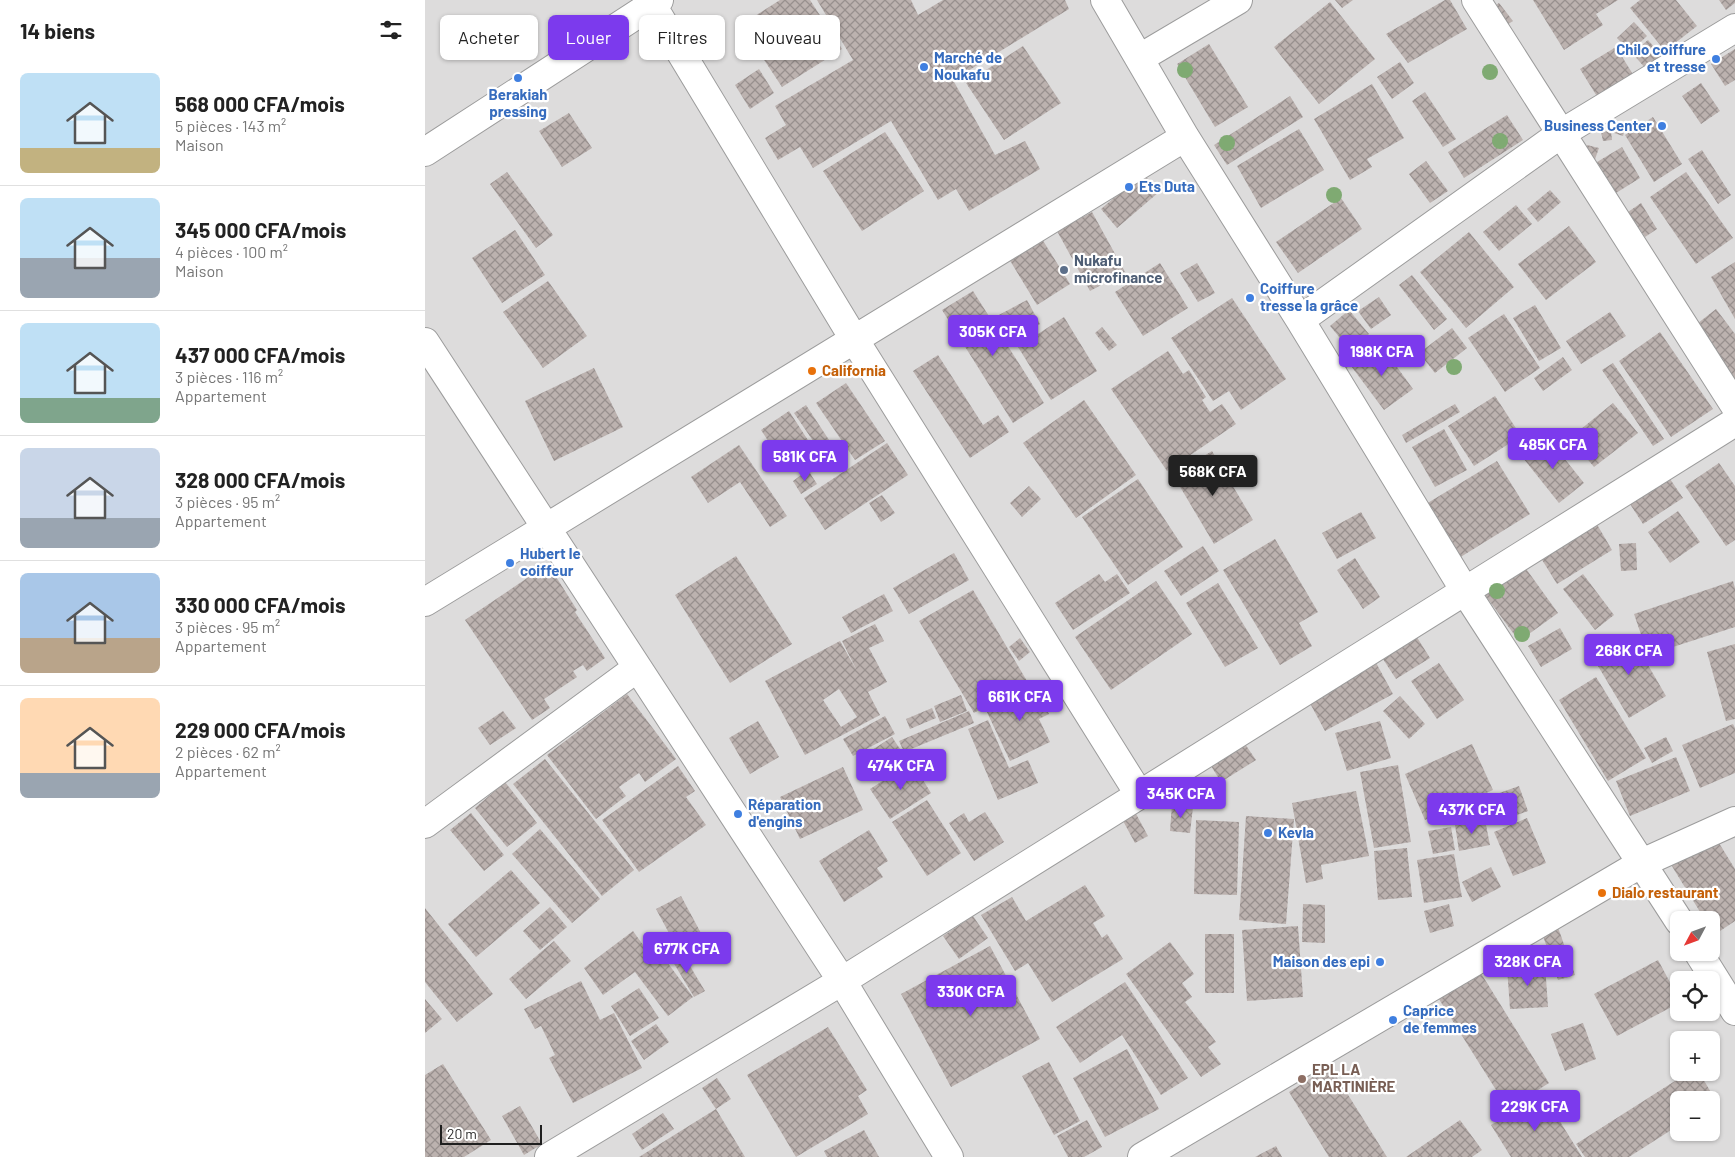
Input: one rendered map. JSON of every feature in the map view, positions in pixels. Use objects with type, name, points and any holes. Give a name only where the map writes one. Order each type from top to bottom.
[{"type":"street","points":[[1105,0],[1185,136],[1300,320],[1465,591],[1672,911]]},
{"type":"street","points":[[1140,58],[1237,0]]},
{"type":"street","points":[[1476,0],[1735,406]]},
{"type":"street","points":[[425,152],[653,2],[854,339],[1139,794]]},
{"type":"street","points":[[1300,320],[1562,133],[1735,28]]},
{"type":"street","points":[[425,602],[1185,136]]},
{"type":"street","points":[[425,342],[842,981],[949,1157]]},
{"type":"street","points":[[549,1157],[842,981],[1735,422]]},
{"type":"street","points":[[425,824],[637,668]]},
{"type":"street","points":[[1142,1157],[1642,863],[1735,821]]},
{"type":"street","points":[[1704,961],[1735,1011]]},
{"type":"shaded area","points":[[425,0],[1735,0],[1735,1157],[425,1157]]},
{"type":"building","points":[[780,0],[810,0],[820,15],[757,15]]},
{"type":"building","points":[[817,0],[911,0],[918,15],[943,0],[1065,0],[1069,9],[953,80],[995,155],[1025,141],[1040,169],[969,211],[956,189],[938,200],[891,121],[813,168],[800,147],[778,160],[765,138],[786,125],[775,106],[853,60],[840,38],[840,15],[826,15]]},
{"type":"building","points":[[1335,0],[1353,0],[1342,8]]},
{"type":"building","points":[[1445,0],[1450,0],[1467,29],[1408,63],[1386,34]]},
{"type":"building","points":[[1533,0],[1618,0],[1596,14],[1603,25],[1564,50]]},
{"type":"building","points":[[1640,0],[1676,0],[1697,26],[1665,51],[1630,8]]},
{"type":"building","points":[[1719,0],[1735,0],[1735,3],[1726,10]]},
{"type":"building","points":[[1330,2],[1375,59],[1319,104],[1274,47]]},
{"type":"building","points":[[1499,3],[1513,21],[1499,30],[1486,12]]},
{"type":"building","points":[[1634,22],[1647,36],[1630,52],[1617,38]]},
{"type":"building","points":[[1648,40],[1662,56],[1646,69],[1632,53]]},
{"type":"building","points":[[1209,44],[1248,107],[1215,127],[1177,64]]},
{"type":"building","points":[[1023,46],[1061,103],[1004,140],[966,83]]},
{"type":"building","points":[[1616,47],[1634,76],[1598,98],[1580,69]]},
{"type":"building","points":[[1735,49],[1735,80],[1725,86],[1711,64]]},
{"type":"building","points":[[764,60],[825,60],[782,87]]},
{"type":"building","points":[[1400,62],[1414,83],[1392,99],[1377,77]]},
{"type":"building","points":[[759,69],[774,93],[750,109],[735,85]]},
{"type":"building","points":[[1701,83],[1720,111],[1701,124],[1682,96]]},
{"type":"building","points":[[1372,84],[1404,138],[1367,159],[1372,167],[1350,180],[1314,119]]},
{"type":"building","points":[[1425,92],[1456,139],[1443,147],[1412,101]]},
{"type":"building","points":[[1290,96],[1303,117],[1227,165],[1214,145]]},
{"type":"building","points":[[569,113],[592,148],[562,167],[539,131]]},
{"type":"building","points":[[1507,115],[1523,140],[1464,178],[1448,152]]},
{"type":"building","points":[[1653,117],[1682,164],[1654,182],[1625,135]]},
{"type":"building","points":[[1616,123],[1626,126],[1623,136],[1614,133]]},
{"type":"building","points":[[1299,129],[1324,170],[1261,208],[1237,166]]},
{"type":"building","points":[[1611,131],[1612,140],[1603,141],[1601,132]]},
{"type":"building","points":[[885,132],[924,191],[862,231],[823,171]]},
{"type":"building","points":[[1587,145],[1599,148],[1594,162],[1583,158]]},
{"type":"building","points":[[1622,147],[1640,178],[1616,193],[1597,162]]},
{"type":"building","points":[[1702,150],[1731,195],[1718,204],[1688,159]]},
{"type":"building","points":[[1426,161],[1448,191],[1430,203],[1409,174]]},
{"type":"building","points":[[507,172],[553,235],[536,248],[490,184]]},
{"type":"building","points":[[1686,172],[1733,238],[1696,264],[1650,197]]},
{"type":"building","points":[[1143,173],[1159,192],[1117,228],[1101,209]]},
{"type":"building","points":[[1550,190],[1561,202],[1538,222],[1527,209]]},
{"type":"building","points":[[1341,198],[1362,229],[1298,273],[1276,242]]},
{"type":"building","points":[[1641,203],[1657,229],[1645,237],[1628,212]]},
{"type":"building","points":[[1516,205],[1532,224],[1499,251],[1483,232]]},
{"type":"building","points":[[1092,212],[1125,272],[1090,291],[1057,231]]},
{"type":"building","points":[[1569,226],[1596,262],[1546,300],[1518,264]]},
{"type":"building","points":[[515,230],[545,275],[502,303],[472,258]]},
{"type":"building","points":[[1469,232],[1514,287],[1466,328],[1420,272]]},
{"type":"building","points":[[1042,239],[1070,284],[1037,305],[1009,259]]},
{"type":"building","points":[[1735,262],[1735,319],[1711,277]]},
{"type":"building","points":[[1160,263],[1188,308],[1143,336],[1115,292]]},
{"type":"building","points":[[1197,263],[1215,293],[1198,302],[1180,273]]},
{"type":"building","points":[[1412,275],[1447,319],[1434,330],[1399,285]]},
{"type":"building","points":[[548,281],[587,336],[543,368],[503,312]]},
{"type":"building","points":[[973,291],[1044,403],[1013,423],[942,310]]},
{"type":"building","points":[[1379,297],[1391,315],[1371,329],[1358,311]]},
{"type":"building","points":[[1232,298],[1286,379],[1241,410],[1229,391],[1213,401],[1171,338]]},
{"type":"building","points":[[1027,300],[1040,324],[1010,339],[997,316]]},
{"type":"building","points":[[1535,305],[1561,348],[1539,361],[1513,318]]},
{"type":"building","points":[[1716,309],[1735,334],[1735,383],[1693,327]]},
{"type":"building","points":[[1349,310],[1369,334],[1350,350],[1330,326]]},
{"type":"building","points":[[1610,312],[1626,336],[1581,364],[1566,341]]},
{"type":"building","points":[[1504,314],[1540,368],[1505,392],[1468,338]]},
{"type":"building","points":[[1064,317],[1097,371],[1051,400],[1018,347]]},
{"type":"building","points":[[1102,327],[1117,345],[1109,351],[1095,333]]},
{"type":"building","points":[[1452,328],[1467,348],[1435,373],[1419,353]]},
{"type":"building","points":[[1660,332],[1713,409],[1671,437],[1619,361]]},
{"type":"building","points":[[1381,345],[1413,389],[1384,410],[1351,366]]},
{"type":"building","points":[[1168,351],[1183,374],[1189,370],[1206,397],[1202,400],[1210,412],[1222,404],[1236,424],[1167,471],[1111,389]]},
{"type":"building","points":[[1344,352],[1353,363],[1345,369],[1336,359]]},
{"type":"building","points":[[938,355],[983,425],[998,415],[1009,432],[970,458],[913,371]]},
{"type":"building","points":[[1563,357],[1572,370],[1543,391],[1534,378]]},
{"type":"building","points":[[1613,363],[1664,439],[1653,446],[1602,370]]},
{"type":"building","points":[[594,368],[623,427],[554,461],[525,401]]},
{"type":"building","points":[[846,383],[885,441],[855,460],[816,403]]},
{"type":"building","points":[[1495,396],[1521,436],[1474,466],[1448,426]]},
{"type":"building","points":[[1084,400],[1136,475],[1076,518],[1023,443]]},
{"type":"building","points":[[1613,403],[1638,433],[1594,467],[1570,438]]},
{"type":"building","points":[[1455,404],[1460,412],[1406,443],[1402,435]]},
{"type":"building","points":[[806,405],[833,446],[822,454],[794,413]]},
{"type":"building","points":[[789,411],[815,451],[787,470],[761,430]]},
{"type":"building","points":[[1444,429],[1467,470],[1435,487],[1412,447]]},
{"type":"building","points":[[1548,438],[1584,483],[1559,503],[1523,458]]},
{"type":"building","points":[[887,443],[908,475],[825,530],[804,498]]},
{"type":"building","points":[[739,445],[787,516],[770,527],[740,482],[708,503],[691,477]]},
{"type":"building","points":[[1212,451],[1253,520],[1214,544],[1173,475]]},
{"type":"building","points":[[1497,461],[1530,514],[1459,558],[1426,504]]},
{"type":"building","points":[[1719,463],[1735,486],[1735,540],[1726,546],[1685,486]]},
{"type":"building","points":[[808,470],[817,484],[801,494],[793,481]]},
{"type":"building","points":[[1668,476],[1683,498],[1643,524],[1628,501]]},
{"type":"building","points":[[1138,479],[1183,547],[1128,585],[1082,517]]},
{"type":"building","points":[[1029,486],[1041,499],[1022,517],[1010,503]]},
{"type":"building","points":[[882,495],[895,513],[881,522],[869,503]]},
{"type":"building","points":[[1678,511],[1700,542],[1670,563],[1648,532]]},
{"type":"building","points":[[1361,512],[1376,538],[1337,559],[1322,533]]},
{"type":"building","points":[[1595,521],[1612,550],[1557,584],[1539,555]]},
{"type":"building","points":[[1275,539],[1318,612],[1299,623],[1312,646],[1280,665],[1223,570]]},
{"type":"building","points":[[1636,543],[1637,570],[1621,571],[1619,544]]},
{"type":"building","points":[[1203,546],[1219,571],[1181,596],[1164,571]]},
{"type":"building","points":[[954,553],[969,580],[909,614],[893,588]]},
{"type":"building","points":[[736,556],[792,644],[730,683],[675,595]]},
{"type":"building","points":[[1355,558],[1380,597],[1363,609],[1337,570]]},
{"type":"building","points":[[548,564],[577,610],[575,612],[605,658],[587,671],[583,665],[573,671],[577,677],[544,699],[550,708],[532,720],[465,620]]},
{"type":"building","points":[[1524,566],[1558,613],[1519,641],[1485,595]]},
{"type":"building","points":[[1099,574],[1105,582],[1117,574],[1130,593],[1073,630],[1055,603]]},
{"type":"building","points":[[1583,574],[1614,615],[1595,630],[1563,589]]},
{"type":"building","points":[[1156,581],[1192,634],[1111,690],[1075,637]]},
{"type":"building","points":[[1733,581],[1735,588],[1735,627],[1648,655],[1634,614]]},
{"type":"building","points":[[1218,583],[1258,648],[1225,667],[1186,603]]},
{"type":"building","points":[[973,590],[1027,681],[974,713],[919,621]]},
{"type":"building","points":[[884,594],[893,611],[851,633],[842,617]]},
{"type":"building","points":[[875,624],[884,641],[869,648],[887,682],[868,692],[880,715],[805,755],[765,681],[840,641],[857,671],[842,641]],"holes":[[[839,689],[857,717],[841,727],[823,700]]]},
{"type":"building","points":[[1560,628],[1572,649],[1541,667],[1528,646]]},
{"type":"building","points":[[1413,631],[1430,658],[1396,679],[1379,653]]},
{"type":"building","points":[[1630,634],[1666,696],[1629,718],[1592,656]]},
{"type":"building","points":[[1020,638],[1030,652],[1019,661],[1009,647]]},
{"type":"building","points":[[1735,644],[1735,719],[1726,721],[1707,652]]},
{"type":"building","points":[[1374,659],[1393,694],[1325,731],[1306,696]]},
{"type":"building","points":[[1439,663],[1464,700],[1437,719],[1411,681]]},
{"type":"building","points":[[1596,677],[1646,758],[1608,781],[1559,700]]},
{"type":"building","points":[[1035,684],[1049,714],[1039,719],[1050,742],[1010,761],[985,708]]},
{"type":"building","points":[[627,694],[676,759],[645,782],[639,773],[619,787],[626,796],[596,819],[547,755]]},
{"type":"building","points":[[961,695],[967,711],[940,722],[934,706]]},
{"type":"building","points":[[1400,696],[1425,724],[1409,739],[1383,711]]},
{"type":"building","points":[[932,708],[936,718],[910,729],[906,719]]},
{"type":"building","points":[[503,711],[516,728],[490,745],[478,728]]},
{"type":"building","points":[[969,711],[974,723],[904,752],[899,741]]},
{"type":"building","points":[[885,716],[895,734],[853,756],[843,739]]},
{"type":"building","points":[[988,720],[1009,768],[1028,760],[1038,783],[998,800],[968,729]]},
{"type":"building","points":[[758,721],[779,757],[750,774],[729,738]]},
{"type":"building","points":[[1380,721],[1391,758],[1347,771],[1335,733]]},
{"type":"building","points":[[1733,724],[1735,728],[1735,773],[1700,788],[1682,745]]},
{"type":"building","points":[[892,737],[900,749],[880,762],[872,750]]},
{"type":"building","points":[[1666,737],[1673,751],[1652,763],[1644,748]]},
{"type":"building","points":[[1245,744],[1256,760],[1221,782],[1211,766]]},
{"type":"building","points":[[1472,744],[1493,790],[1425,820],[1405,774]]},
{"type":"building","points":[[1676,757],[1690,791],[1630,816],[1616,781]]},
{"type":"building","points":[[545,759],[634,870],[602,896],[513,784]]},
{"type":"building","points":[[912,762],[931,793],[890,819],[870,789]]},
{"type":"building","points":[[1398,765],[1411,842],[1374,848],[1360,772]]},
{"type":"building","points":[[678,766],[695,791],[686,797],[706,825],[639,872],[602,820]]},
{"type":"building","points":[[843,767],[863,810],[800,839],[780,797]]},
{"type":"building","points":[[505,782],[537,823],[507,847],[475,808]]},
{"type":"building","points":[[1519,786],[1528,811],[1500,821],[1491,796]]},
{"type":"building","points":[[1356,791],[1369,856],[1321,865],[1323,879],[1306,883],[1292,803]]},
{"type":"building","points":[[927,800],[961,853],[927,876],[892,822]]},
{"type":"building","points":[[1172,804],[1193,807],[1190,833],[1170,831]]},
{"type":"building","points":[[985,812],[1004,842],[974,861],[949,823],[964,813],[969,822]]},
{"type":"building","points":[[1135,812],[1148,836],[1135,843],[1122,819]]},
{"type":"building","points":[[471,813],[504,855],[484,871],[450,830]]},
{"type":"building","points":[[1246,816],[1294,819],[1286,924],[1239,920]]},
{"type":"building","points":[[1527,818],[1546,863],[1513,876],[1494,832]]},
{"type":"building","points":[[1196,820],[1239,822],[1237,895],[1194,894]]},
{"type":"building","points":[[1485,820],[1490,845],[1459,851],[1455,825]]},
{"type":"building","points":[[1451,827],[1455,850],[1433,854],[1428,831]]},
{"type":"building","points":[[540,829],[600,899],[572,923],[512,854]]},
{"type":"building","points":[[869,830],[888,861],[877,868],[883,877],[844,902],[819,861]]},
{"type":"building","points":[[1714,835],[1735,869],[1735,921],[1720,931],[1720,911],[1699,911],[1670,863]]},
{"type":"building","points":[[1407,848],[1412,897],[1378,900],[1374,851]]},
{"type":"building","points":[[1454,854],[1462,897],[1424,903],[1417,860]]},
{"type":"building","points":[[1491,867],[1501,887],[1472,902],[1462,882]]},
{"type":"building","points":[[511,870],[540,903],[476,957],[448,924]]},
{"type":"building","points":[[1085,885],[1105,916],[1093,923],[1102,938],[1107,934],[1123,959],[1052,1002],[1028,963],[1015,971],[981,915],[1012,897],[1026,921]]},
{"type":"building","points":[[681,896],[702,935],[677,948],[656,909]]},
{"type":"building","points":[[1303,904],[1325,905],[1325,943],[1302,942]]},
{"type":"building","points":[[1449,904],[1454,926],[1430,933],[1424,911]]},
{"type":"building","points":[[550,907],[567,927],[540,950],[523,931]]},
{"type":"building","points":[[425,908],[493,994],[457,1022],[425,982]]},
{"type":"building","points":[[973,916],[988,938],[959,959],[943,936]]},
{"type":"building","points":[[1556,922],[1575,975],[1558,980],[1540,927]]},
{"type":"building","points":[[1298,926],[1303,997],[1247,1001],[1242,930]]},
{"type":"building","points":[[633,931],[656,963],[664,958],[693,997],[668,1016],[635,972],[603,995],[584,968]]},
{"type":"building","points":[[1205,934],[1234,934],[1234,993],[1205,993]]},
{"type":"building","points":[[554,941],[571,961],[526,999],[509,979]]},
{"type":"building","points":[[1170,942],[1194,974],[1182,983],[1192,997],[1185,1002],[1216,1042],[1208,1047],[1221,1064],[1201,1077],[1126,974]]},
{"type":"building","points":[[990,946],[1040,1039],[951,1087],[901,994]]},
{"type":"building","points":[[681,951],[705,991],[694,997],[670,957]]},
{"type":"building","points":[[1658,960],[1670,982],[1670,1008],[1617,1036],[1594,994]]},
{"type":"building","points":[[1545,964],[1548,1007],[1510,1009],[1507,967]]},
{"type":"building","points":[[1479,970],[1549,1083],[1508,1109],[1437,996]]},
{"type":"building","points":[[581,981],[600,1020],[614,1013],[642,1068],[573,1103],[549,1058],[555,1055],[541,1026],[535,1029],[524,1009]]},
{"type":"building","points":[[1125,982],[1188,1078],[1161,1095],[1122,1035],[1080,1063],[1056,1027]]},
{"type":"building","points":[[639,988],[659,1018],[630,1036],[611,1006]]},
{"type":"building","points":[[425,999],[442,1019],[425,1033]]},
{"type":"building","points":[[1583,1023],[1596,1059],[1565,1071],[1551,1034]]},
{"type":"building","points":[[656,1024],[669,1042],[644,1060],[631,1041]]},
{"type":"building","points":[[828,1027],[867,1090],[858,1096],[868,1114],[796,1157],[747,1075]]},
{"type":"building","points":[[1127,1049],[1159,1109],[1105,1137],[1073,1078]]},
{"type":"building","points":[[1049,1062],[1080,1121],[1054,1135],[1022,1076]]},
{"type":"building","points":[[443,1064],[491,1140],[464,1157],[425,1157],[425,1075]]},
{"type":"building","points":[[1330,1066],[1387,1157],[1329,1157],[1289,1092]]},
{"type":"building","points":[[717,1078],[731,1099],[716,1109],[702,1088]]},
{"type":"building","points":[[1675,1081],[1704,1081],[1710,1091],[1670,1091],[1670,1131],[1629,1157],[1585,1157],[1576,1144]]},
{"type":"building","points":[[1543,1094],[1582,1157],[1511,1157],[1491,1125]]},
{"type":"building","points":[[520,1106],[542,1144],[524,1155],[502,1116]]},
{"type":"building","points":[[716,1109],[745,1157],[639,1157]]},
{"type":"building","points":[[663,1113],[674,1129],[642,1150],[632,1134]]},
{"type":"building","points":[[1087,1120],[1102,1147],[1084,1157],[1068,1157],[1057,1136]]},
{"type":"building","points":[[1460,1120],[1482,1150],[1472,1157],[1406,1157]]},
{"type":"building","points":[[864,1130],[879,1157],[827,1157],[824,1151]]},
{"type":"building","points":[[1276,1146],[1282,1157],[1255,1157]]},
{"type":"place","name":"Chilo coiffure et tresse","points":[[1716,59]]},
{"type":"place","name":"Marché de Noukafu","points":[[924,67]]},
{"type":"place","name":"Berakiah pressing","points":[[518,78]]},
{"type":"place","name":"Business Center","points":[[1662,126]]},
{"type":"place","name":"Ets Duta","points":[[1129,187]]},
{"type":"place","name":"Nukafu microfinance","points":[[1064,270]]},
{"type":"place","name":"Coiffure tresse la grâce","points":[[1250,298]]},
{"type":"place","name":"California","points":[[812,371]]},
{"type":"place","name":"Hubert le coiffeur","points":[[510,563]]},
{"type":"place","name":"Réparation d'engins","points":[[738,814]]},
{"type":"place","name":"Kevla","points":[[1268,833]]},
{"type":"place","name":"Dialo restaurant","points":[[1602,893]]},
{"type":"place","name":"Maison des epi","points":[[1380,962]]},
{"type":"place","name":"Caprice de femmes","points":[[1393,1020]]},
{"type":"place","name":"EPL LA MARTINIÈRE","points":[[1302,1079]]}]
